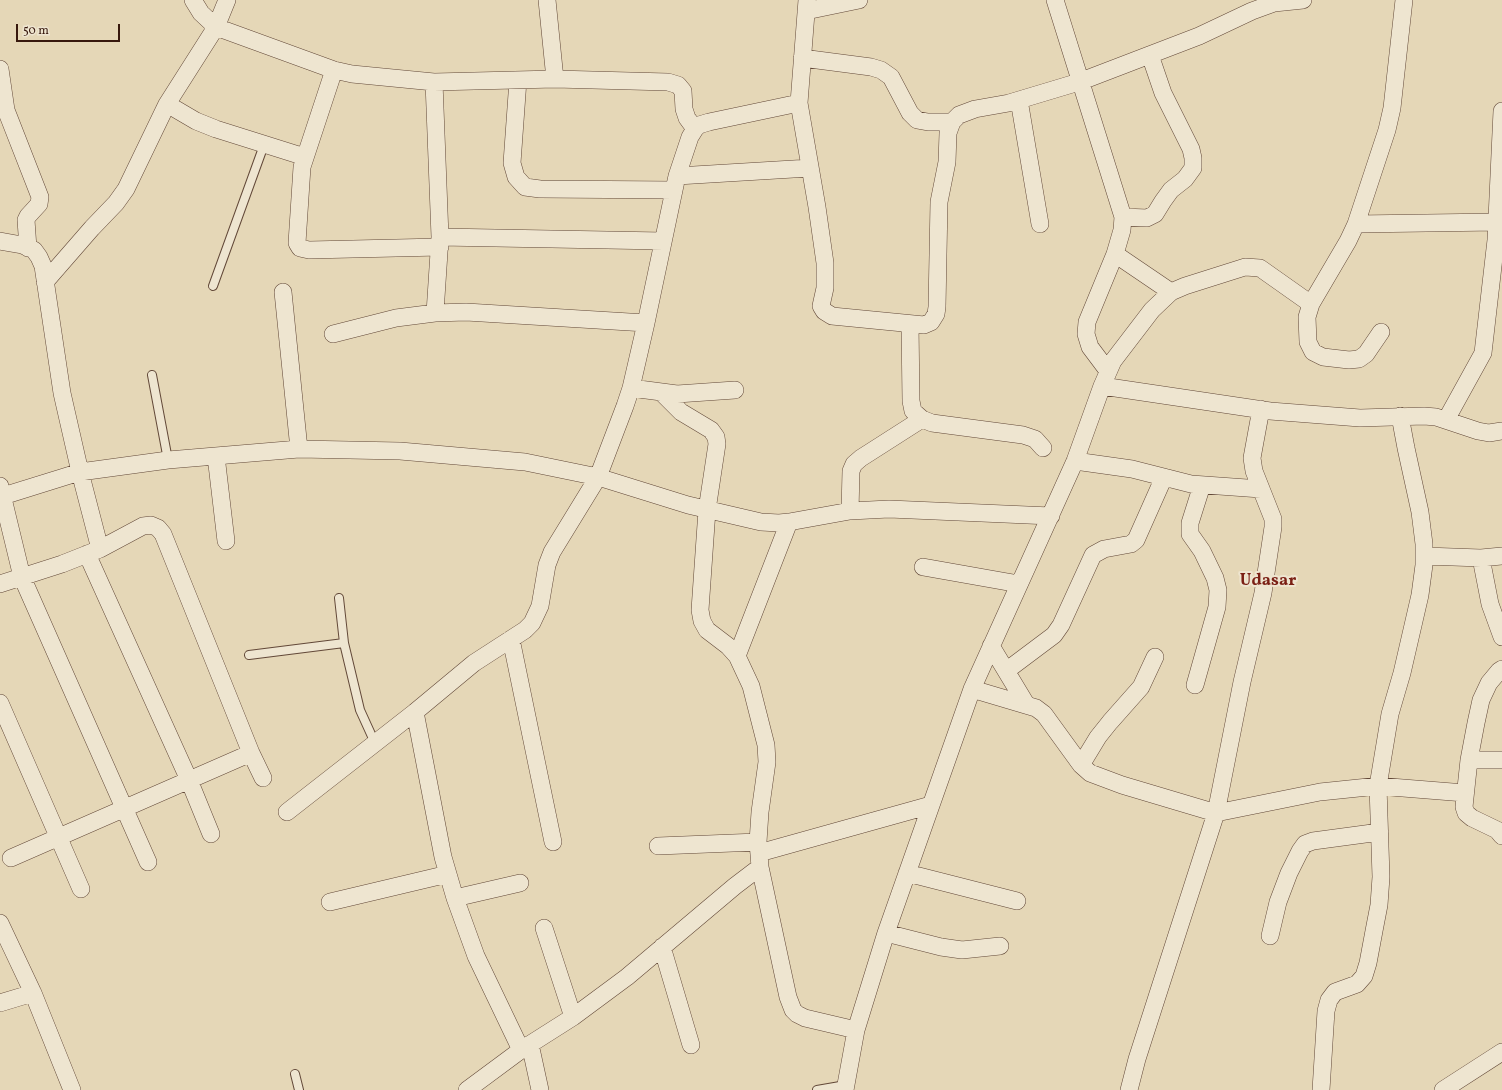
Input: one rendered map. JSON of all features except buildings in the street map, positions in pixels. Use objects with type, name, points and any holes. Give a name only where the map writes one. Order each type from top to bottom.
[{"type":"street","points":[[193,0],[201,13],[216,27],[334,70],[352,74],[434,82],[555,79],[668,82],[678,85],[683,91],[685,114],[695,129]]},
{"type":"street","points":[[45,282],[116,203],[126,189],[167,104],[216,27],[227,0]]},
{"type":"street","points":[[547,0],[555,79]]},
{"type":"street","points":[[859,0],[806,5],[799,103],[825,263],[824,288],[821,306],[832,316],[924,325],[931,322],[936,314],[938,306],[939,202],[947,162],[948,133],[952,122],[959,115],[975,109],[1019,100],[1079,82],[1199,36],[1274,2],[1303,0]]},
{"type":"street","points":[[1055,0],[1079,82],[1123,217],[1122,230],[1115,254],[1087,322],[1086,334],[1090,347],[1105,378]]},
{"type":"street","points":[[1381,332],[1366,354],[1359,359],[1349,360],[1323,357],[1313,352],[1308,342],[1307,317],[1311,304],[1348,241],[1356,224],[1387,130],[1404,0]]},
{"type":"street","points":[[1123,217],[1147,218],[1155,214],[1171,190],[1185,178],[1193,168],[1191,149],[1163,92],[1150,55]]},
{"type":"street","points":[[802,58],[882,70],[891,76],[910,113],[917,120],[928,122],[952,122]]},
{"type":"street","points":[[0,69],[6,110],[40,197],[39,204],[26,220],[28,248]]},
{"type":"street","points":[[334,70],[302,167],[297,243],[300,248],[309,250],[440,242],[663,241]]},
{"type":"street","points":[[518,80],[512,163],[516,176],[525,187],[540,189],[676,183],[810,168]]},
{"type":"street","points":[[434,82],[440,242],[435,313]]},
{"type":"street","points":[[1019,100],[1040,224]]},
{"type":"street","points":[[287,812],[415,712],[474,663],[511,640],[532,623],[540,606],[547,565],[552,552],[598,477],[631,388],[676,183],[690,137],[695,129],[700,125],[709,122],[799,103]]},
{"type":"street","points":[[167,104],[202,123],[235,136],[305,157]]},
{"type":"street","points":[[1446,420],[1483,353],[1497,222],[1502,111]]},
{"type":"street","points":[[1356,224],[1497,222]]},
{"type":"street","points":[[0,241],[22,245],[34,250],[43,266],[62,392],[80,472],[93,551],[211,834]]},
{"type":"street","points":[[1115,254],[1171,292]]},
{"type":"street","points":[[845,1087],[856,1030],[886,933],[972,689],[1075,461],[1113,360],[1152,310],[1171,292],[1244,267],[1260,268],[1311,304]]},
{"type":"street","points":[[283,292],[299,449]]},
{"type":"street","points":[[333,334],[396,318],[435,313],[466,312],[646,323]]},
{"type":"street","points":[[910,324],[911,402],[914,411],[922,419],[932,423],[1023,435],[1035,439],[1043,448]]},
{"type":"street","points":[[1105,378],[1261,409],[1360,418],[1424,416],[1446,420],[1484,432],[1496,433],[1502,431]]},
{"type":"street","points":[[631,388],[677,394],[735,390]]},
{"type":"street","points":[[662,393],[681,412],[711,430],[716,436],[707,510],[700,610],[702,621],[707,630],[728,646],[737,656],[751,686],[766,745],[767,762],[760,812],[759,854],[788,997],[793,1010],[805,1018],[856,1030]]},
{"type":"street","points":[[1129,1090],[1137,1059],[1216,813],[1242,682],[1262,593],[1273,519],[1254,471],[1252,458],[1261,409]]},
{"type":"street","points":[[1321,1090],[1326,1011],[1329,1000],[1335,992],[1357,984],[1364,976],[1368,963],[1379,905],[1381,877],[1378,786],[1390,714],[1402,673],[1420,595],[1425,556],[1420,512],[1400,416]]},
{"type":"street","points":[[850,511],[851,471],[854,464],[922,419]]},
{"type":"street","points":[[148,862],[22,577],[1,493],[80,472],[168,460],[299,449],[400,451],[525,462],[598,477],[707,510],[761,522],[789,522],[850,511],[889,509],[1051,516]]},
{"type":"street","points":[[216,456],[226,541]]},
{"type":"street","points":[[1075,461],[1132,469],[1191,484],[1261,489]]},
{"type":"street","points":[[1006,671],[1054,635],[1061,625],[1093,555],[1104,549],[1131,544],[1136,540],[1164,477]]},
{"type":"street","points":[[1195,685],[1217,606],[1218,590],[1215,578],[1202,551],[1190,534],[1190,523],[1202,485]]},
{"type":"street","points":[[737,656],[789,522]]},
{"type":"street","points":[[0,584],[62,564],[93,551],[143,526],[151,525],[158,528],[163,534],[251,753],[263,778]]},
{"type":"street","points":[[1425,556],[1481,558],[1502,556]]},
{"type":"street","points":[[1481,558],[1490,604],[1502,637]]},
{"type":"street","points":[[923,567],[1019,584]]},
{"type":"street","points":[[511,640],[553,842]]},
{"type":"street","points":[[991,646],[1026,704]]},
{"type":"street","points":[[1081,765],[1098,737],[1141,687],[1155,657]]},
{"type":"street","points":[[1502,669],[1489,683],[1481,700],[1469,760],[1464,807],[1466,813],[1472,818],[1497,830],[1502,836]]},
{"type":"street","points":[[972,689],[1036,708],[1044,714],[1081,765],[1090,773],[1122,785],[1216,813],[1320,792],[1378,786],[1465,793]]},
{"type":"street","points":[[0,703],[81,889]]},
{"type":"street","points":[[415,712],[443,857],[448,874],[476,956],[525,1047],[540,1090]]},
{"type":"street","points":[[10,858],[251,753]]},
{"type":"street","points":[[1469,760],[1502,760]]},
{"type":"street","points":[[658,846],[759,854],[931,805]]},
{"type":"street","points":[[1270,936],[1278,902],[1289,873],[1305,844],[1313,841],[1380,832]]},
{"type":"street","points":[[467,1090],[525,1047],[573,1017],[627,977],[735,886],[759,854]]},
{"type":"street","points":[[907,873],[1017,902]]},
{"type":"street","points":[[330,902],[448,874]]},
{"type":"street","points":[[456,898],[520,884]]},
{"type":"street","points":[[0,922],[33,993],[72,1090]]},
{"type":"street","points":[[544,928],[573,1017]]},
{"type":"street","points":[[886,933],[942,947],[962,950],[1000,946]]},
{"type":"street","points":[[662,947],[691,1045]]},
{"type":"street","points":[[0,1003],[33,993]]},
{"type":"street","points":[[1443,1090],[1502,1052]]},
{"type":"lane","points":[[213,286],[264,145]]},
{"type":"lane","points":[[152,375],[168,460]]},
{"type":"lane","points":[[339,598],[344,643],[360,710],[375,743]]},
{"type":"lane","points":[[249,655],[344,643]]},
{"type":"lane","points":[[295,1074],[299,1090]]},
{"type":"lane","points":[[817,1090],[845,1087]]},
{"type":"district","name":"Udasar","points":[[1268,582]]}]
